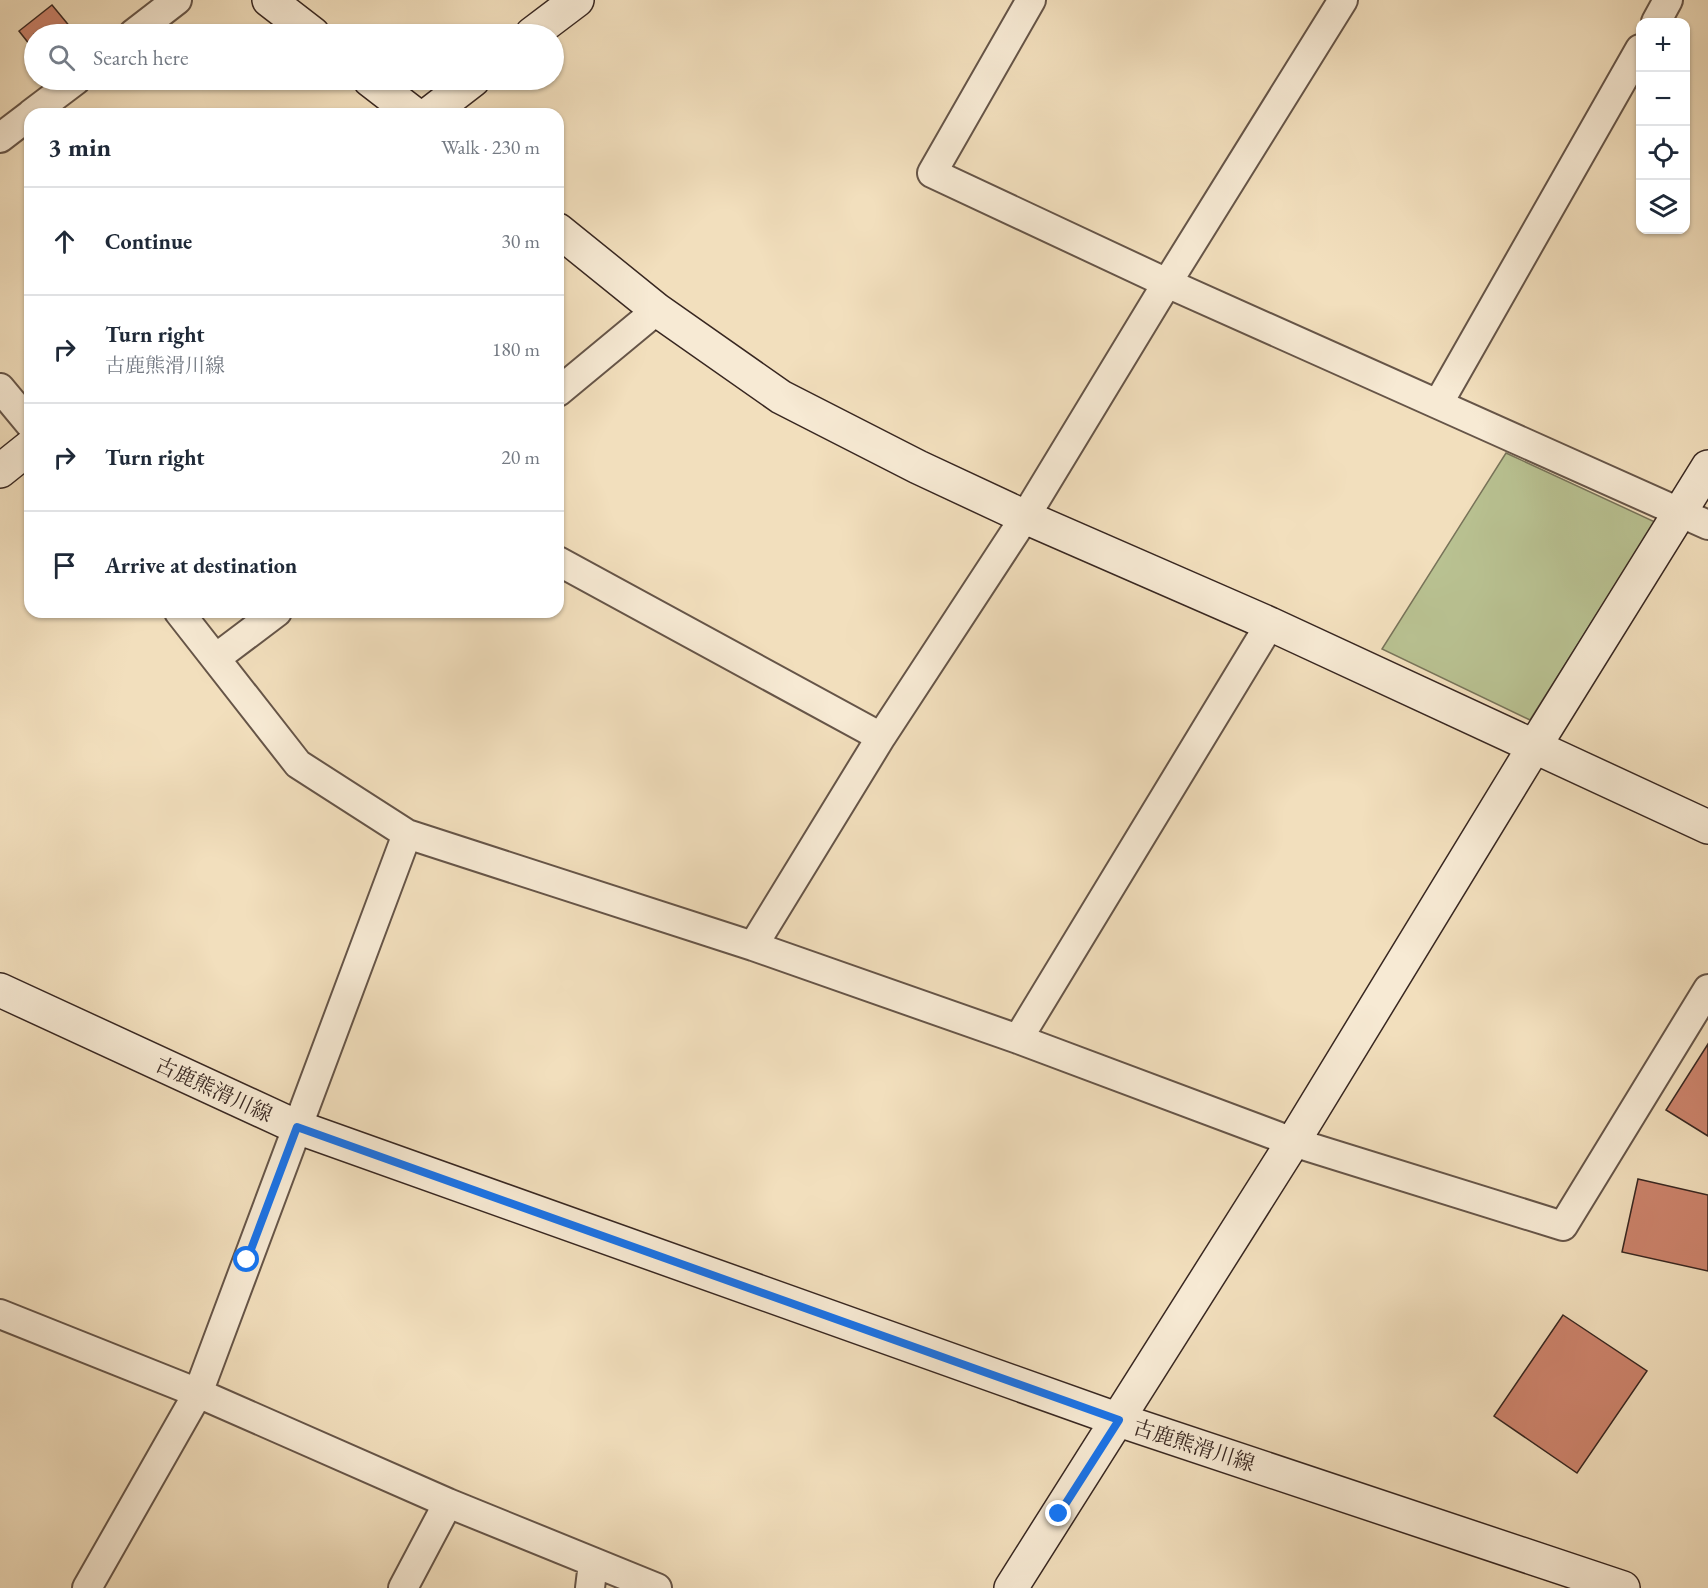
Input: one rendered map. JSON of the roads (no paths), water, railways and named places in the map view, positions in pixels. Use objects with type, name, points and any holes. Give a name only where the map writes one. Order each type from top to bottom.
[{"type":"street","points":[[146,24],[177,0]]},
{"type":"street","points":[[269,0],[300,24]]},
{"type":"street","points":[[545,24],[577,0]]},
{"type":"street","points":[[1031,0],[932,173],[1167,282],[1694,519]]},
{"type":"street","points":[[753,946],[880,737],[1025,516],[1167,282],[1343,0]]},
{"type":"street","points":[[1658,18],[1668,0]]},
{"type":"street","points":[[1438,404],[1636,58]]},
{"type":"street","points":[[40,108],[62,90]]},
{"type":"street","points":[[383,90],[406,108]]},
{"type":"street","points":[[437,108],[460,90]]},
{"type":"street","points":[[0,138],[24,120]]},
{"type":"street","points":[[564,235],[657,310],[781,397],[918,467],[1270,624],[1708,827]]},
{"type":"street","points":[[564,387],[657,310]]},
{"type":"street","points":[[0,388],[24,417]]},
{"type":"street","points":[[0,471],[24,452]]},
{"type":"street","points":[[1011,1588],[1293,1142],[1534,747],[1694,519],[1708,467]]},
{"type":"street","points":[[564,564],[880,737]]},
{"type":"street","points":[[184,618],[298,764],[407,834],[753,946],[1018,1039],[1293,1142],[1563,1226],[1708,989]]},
{"type":"street","points":[[216,658],[269,618]]},
{"type":"street","points":[[1018,1039],[1270,624]]},
{"type":"street","points":[[87,1588],[198,1393],[407,834]]},
{"type":"street","name":"古鹿熊滑川線","points":[[0,990],[297,1127],[1119,1420],[1623,1588]]},
{"type":"street","points":[[0,1314],[198,1393],[448,1503],[591,1575],[657,1588]]},
{"type":"street","points":[[403,1588],[448,1503]]}]
